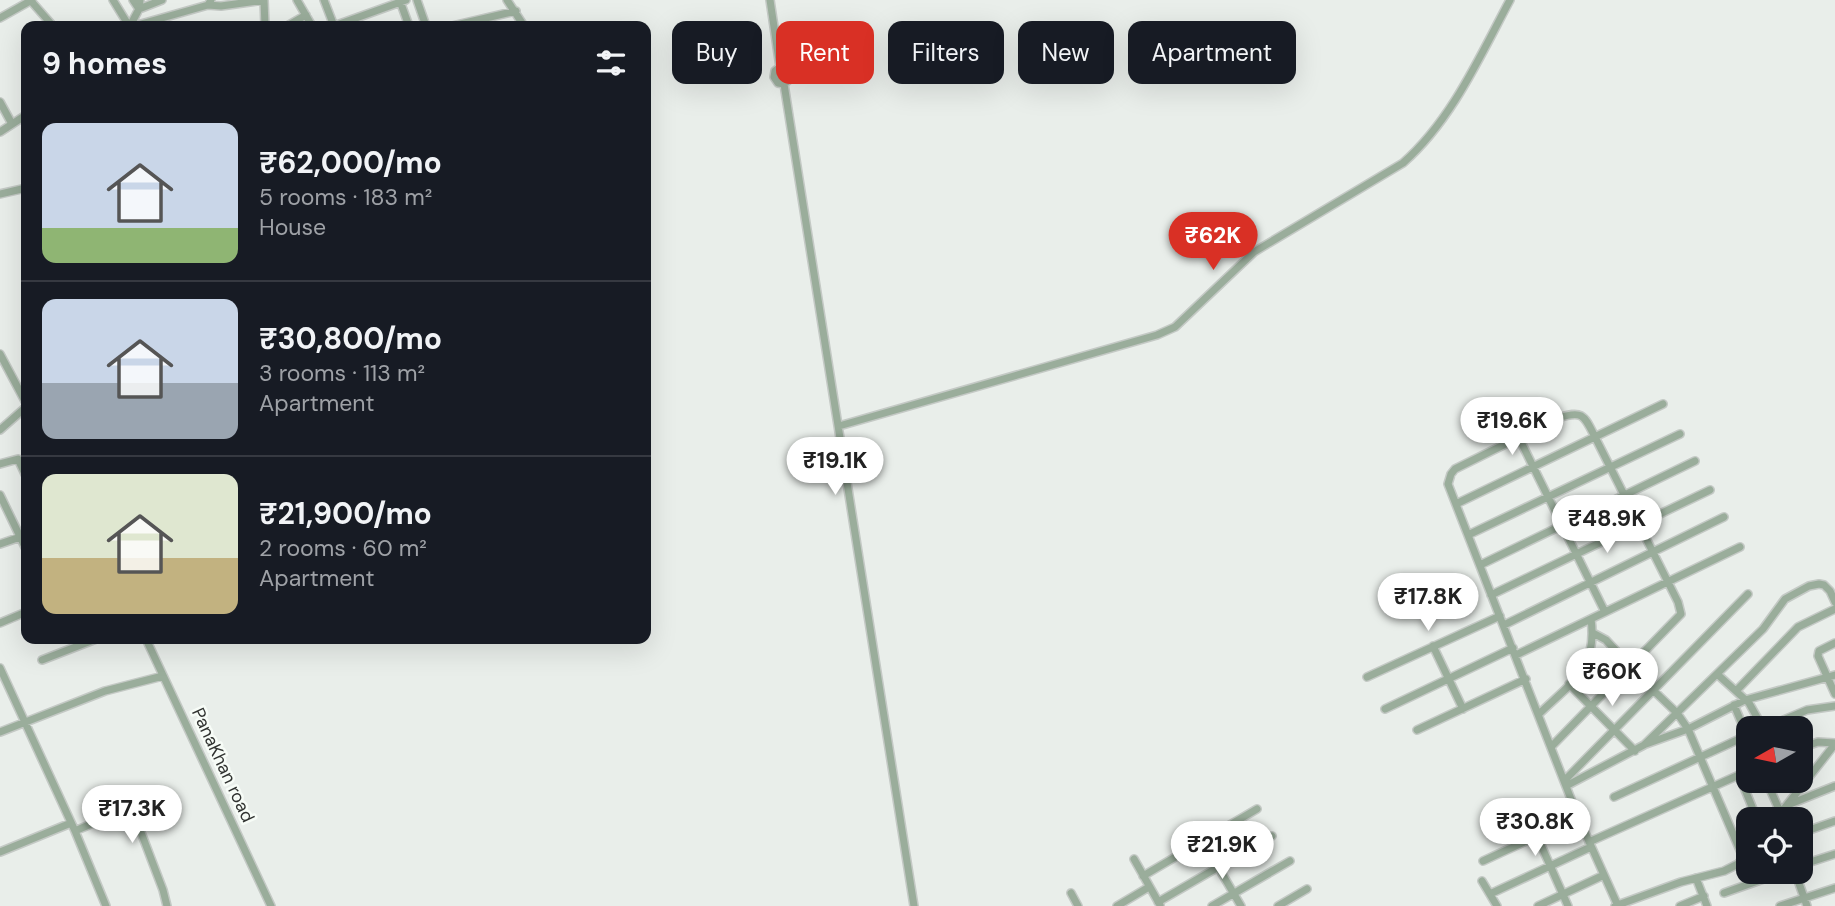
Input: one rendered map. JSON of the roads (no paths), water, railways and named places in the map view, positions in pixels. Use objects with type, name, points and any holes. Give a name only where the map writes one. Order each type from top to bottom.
[{"type":"street","points":[[0,18],[31,0],[49,21]]},
{"type":"street","points":[[113,0],[128,21]]},
{"type":"street","points":[[134,0],[139,9]]},
{"type":"street","points":[[133,21],[140,0]]},
{"type":"street","points":[[139,9],[162,0]]},
{"type":"street","points":[[164,21],[209,2],[220,6],[264,0],[265,21]]},
{"type":"street","points":[[298,0],[309,21]]},
{"type":"street","points":[[324,0],[332,21]]},
{"type":"street","points":[[417,0],[424,21]]},
{"type":"street","points":[[507,0],[521,21]]},
{"type":"street","points":[[769,0],[780,67],[788,69],[791,74],[784,84],[914,906]]},
{"type":"street","points":[[839,426],[1157,335],[1175,327],[1254,252],[1403,163],[1420,148],[1457,95],[1510,0]]},
{"type":"street","points":[[348,21],[402,1],[408,21]]},
{"type":"street","points":[[473,21],[516,11]]},
{"type":"street","points":[[296,21],[306,15]]},
{"type":"street","points":[[0,102],[12,124]]},
{"type":"street","points":[[0,132],[21,118]]},
{"type":"street","points":[[0,194],[21,189]]},
{"type":"street","points":[[0,354],[21,395]]},
{"type":"street","points":[[1456,505],[1663,404]]},
{"type":"street","points":[[0,430],[21,410]]},
{"type":"street","points":[[1551,747],[1681,614],[1678,602],[1611,467],[1584,417],[1577,414],[1558,418],[1451,474],[1448,484],[1578,817],[1616,906],[1732,868],[1736,864]]},
{"type":"street","points":[[1468,535],[1680,434]]},
{"type":"street","points":[[1519,438],[1605,612]]},
{"type":"street","points":[[0,464],[18,459],[21,465]]},
{"type":"street","points":[[1480,565],[1695,461]]},
{"type":"street","points":[[1491,594],[1710,490]]},
{"type":"street","points":[[0,495],[21,532]]},
{"type":"street","points":[[1504,625],[1724,517]]},
{"type":"street","points":[[0,544],[21,537]]},
{"type":"street","points":[[1385,709],[1448,679],[1591,619],[1740,547]]},
{"type":"street","points":[[1565,783],[1644,745],[1763,629],[1785,598],[1819,584],[1830,591],[1835,602]]},
{"type":"street","points":[[1565,783],[1748,594]]},
{"type":"street","points":[[1736,691],[1798,627],[1835,609]]},
{"type":"street","points":[[0,624],[21,614]]},
{"type":"street","points":[[1367,677],[1500,616]]},
{"type":"street","points":[[1539,715],[1586,665],[1591,656],[1591,619]]},
{"type":"street","points":[[1593,633],[1606,640],[1631,667]]},
{"type":"street","points":[[1835,643],[1819,651],[1818,656],[1831,676],[1835,694]]},
{"type":"street","points":[[42,660],[83,644]]},
{"type":"street","name":"PanaKhan road","points":[[148,644],[271,906]]},
{"type":"street","points":[[1433,646],[1463,709]]},
{"type":"street","points":[[1586,665],[1609,689]]},
{"type":"street","points":[[0,668],[71,822],[106,906]]},
{"type":"street","points":[[1717,674],[1745,700],[1757,716]]},
{"type":"street","points":[[0,732],[105,691],[163,676]]},
{"type":"street","points":[[1644,745],[1688,729],[1745,700],[1831,676]]},
{"type":"street","points":[[1417,730],[1526,679]]},
{"type":"street","points":[[1569,684],[1635,751]]},
{"type":"street","points":[[1653,691],[1688,729],[1736,834]]},
{"type":"street","points":[[1734,705],[1739,716]]},
{"type":"street","points":[[1793,716],[1814,707],[1835,706]]},
{"type":"street","points":[[1614,797],[1736,742]]},
{"type":"street","points":[[1813,744],[1835,743]]},
{"type":"street","points":[[1786,807],[1835,743]]},
{"type":"street","points":[[1490,894],[1736,776]]},
{"type":"street","points":[[1788,804],[1835,786]]},
{"type":"street","points":[[1143,876],[1257,809]]},
{"type":"street","points":[[75,831],[123,810],[134,814],[167,906]]},
{"type":"street","points":[[1483,861],[1578,817]]},
{"type":"street","points":[[1813,829],[1835,821]]},
{"type":"street","points":[[0,852],[71,822]]},
{"type":"street","points":[[1194,826],[1241,906]]},
{"type":"street","points":[[1133,859],[1159,904],[1272,836]]},
{"type":"street","points":[[1536,836],[1568,906]]},
{"type":"street","points":[[1813,861],[1835,854]]},
{"type":"street","points":[[1212,906],[1290,862]]},
{"type":"street","points":[[1538,906],[1604,875]]},
{"type":"street","points":[[1696,878],[1707,906]]},
{"type":"street","points":[[1482,881],[1497,906]]},
{"type":"street","points":[[1724,892],[1748,884]]},
{"type":"street","points":[[1799,884],[1806,902]]},
{"type":"street","points":[[1117,906],[1149,887]]},
{"type":"street","points":[[1780,906],[1806,902],[1835,888]]},
{"type":"street","points":[[1278,906],[1307,889]]},
{"type":"street","points":[[1071,893],[1078,906]]},
{"type":"street","points":[[260,906],[266,896]]},
{"type":"street","points":[[1680,906],[1704,896]]}]
